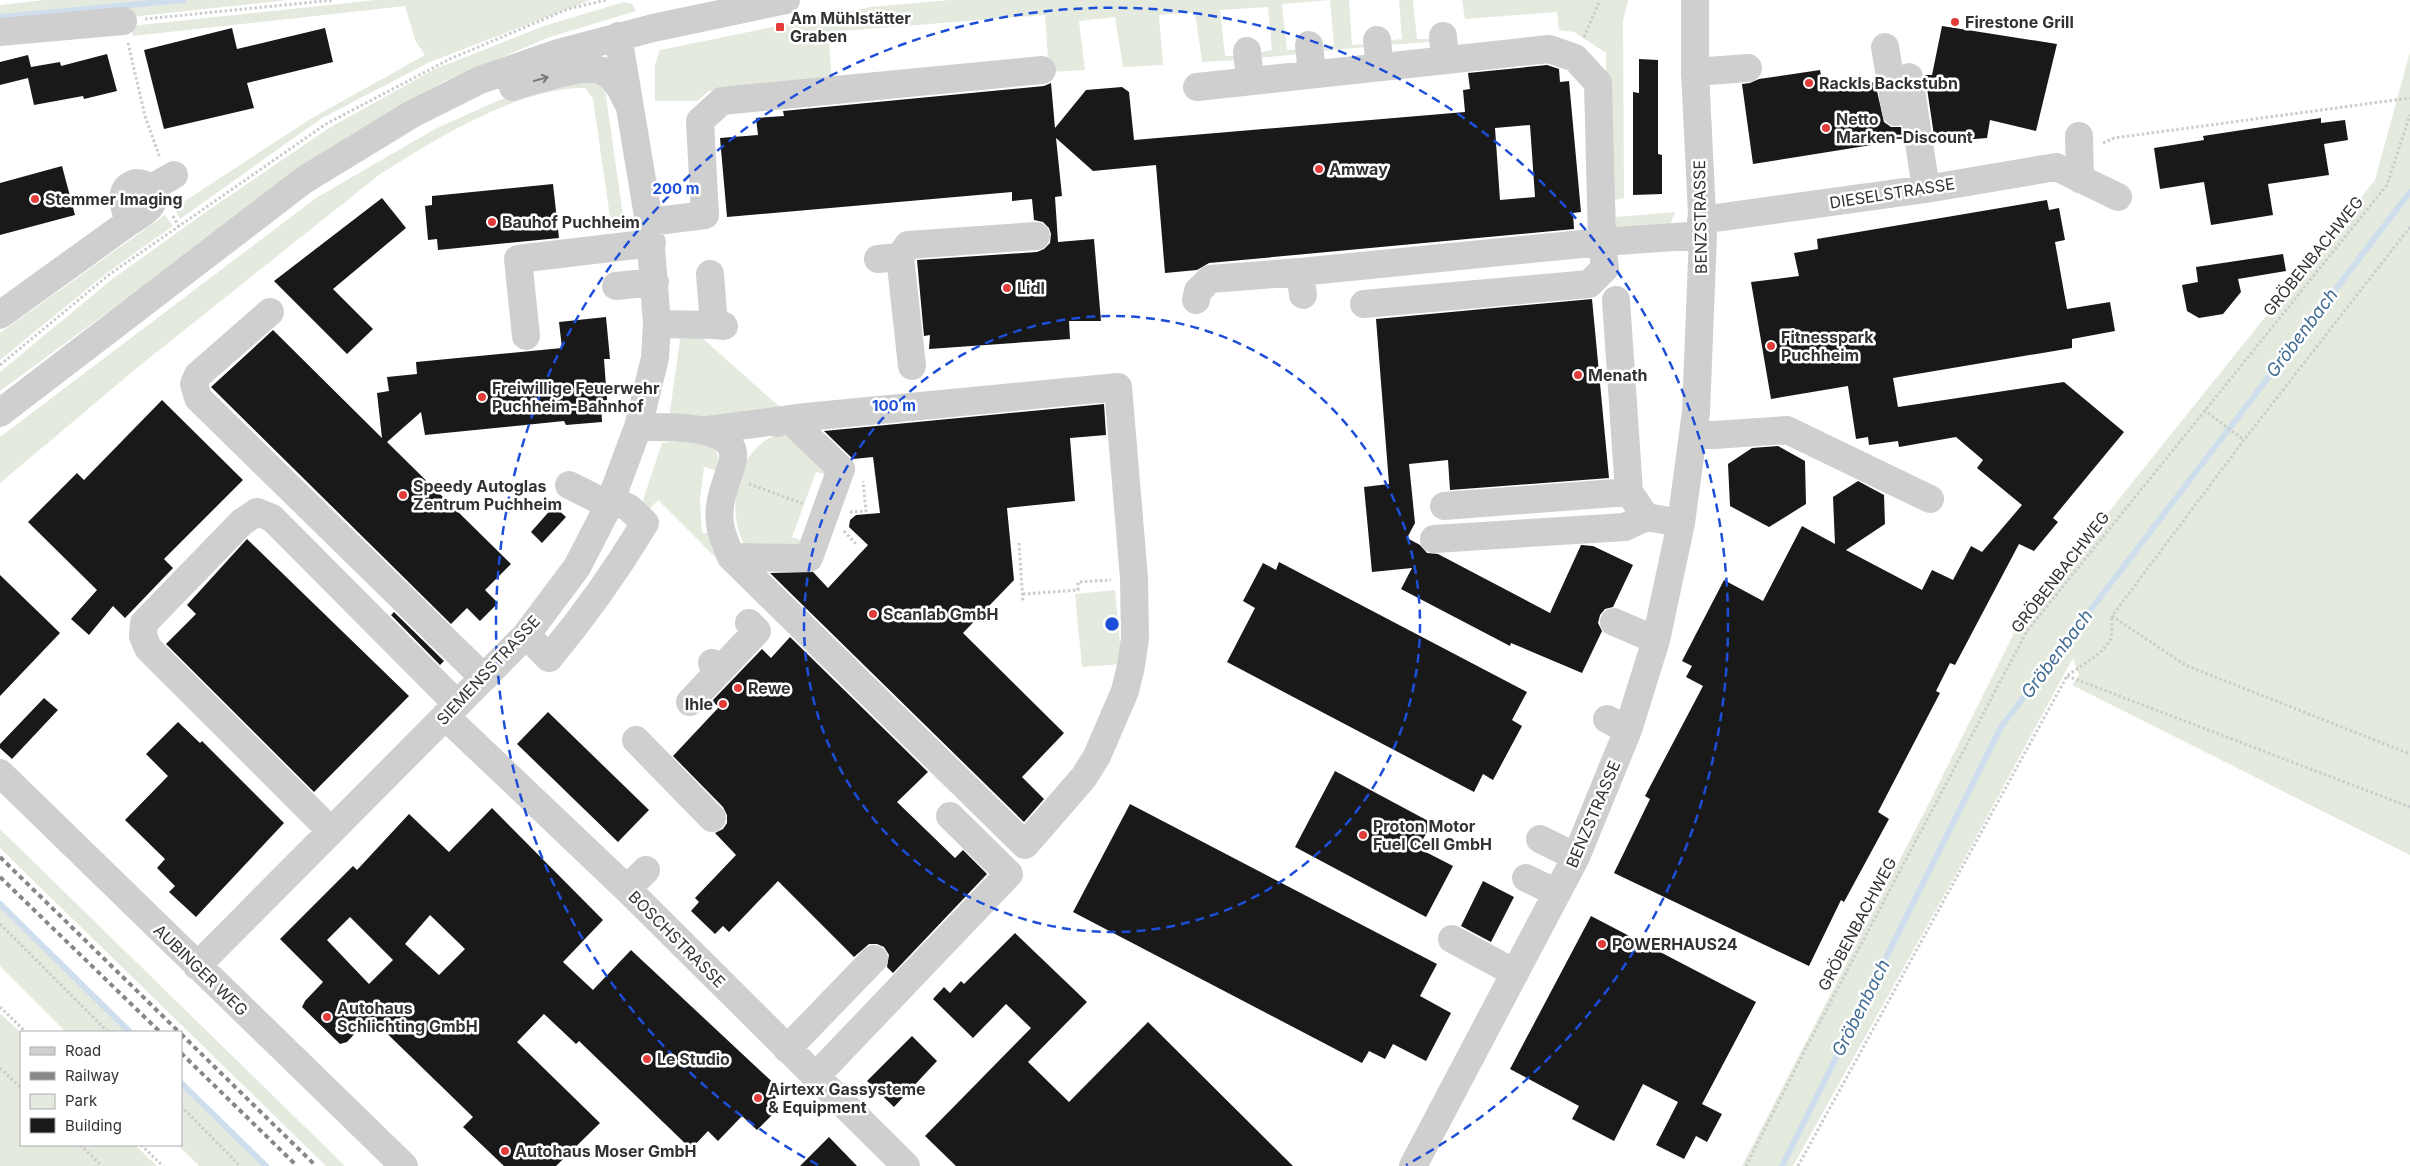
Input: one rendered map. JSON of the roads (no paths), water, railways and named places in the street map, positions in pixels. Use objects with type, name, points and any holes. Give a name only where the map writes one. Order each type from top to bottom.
[{"type":"street","points":[[0,414],[304,180],[412,114],[480,80],[558,53],[618,36],[786,0]]},
{"type":"street","name":"BENZSTRASSE","points":[[1413,1166],[1576,857],[1618,724],[1656,640],[1681,523],[1694,433],[1702,228],[1695,72],[1695,0]]},
{"type":"street","points":[[0,32],[122,21]]},
{"type":"street","name":"SIEMENSSTRASSE","points":[[197,966],[526,635],[577,567],[610,502],[638,427],[655,358],[657,324],[650,233],[618,36]]},
{"type":"street","points":[[1377,40],[1380,67]]},
{"type":"street","points":[[1309,45],[1312,74]]},
{"type":"street","points":[[1885,47],[1896,114]]},
{"type":"street","points":[[1197,87],[1380,67],[1444,48],[1549,49],[1575,58],[1598,83],[1602,242],[1605,268],[1589,284],[1364,304]]},
{"type":"street","points":[[1247,51],[1250,81]]},
{"type":"street","points":[[304,180],[445,114],[516,86],[586,67],[606,73],[619,83],[628,106]]},
{"type":"street","points":[[1695,72],[1748,68]]},
{"type":"street","points":[[526,336],[518,259],[650,233],[705,215],[700,121],[722,101],[1042,70]]},
{"type":"street","points":[[1909,78],[1926,189]]},
{"type":"street","points":[[2080,141],[2080,180]]},
{"type":"street","name":"DIESELSTRASSE","points":[[1196,300],[1198,291],[1210,279],[1248,288],[1301,284],[1702,228],[2056,167],[2112,199]]},
{"type":"street","points":[[0,314],[129,222],[123,200],[124,191],[136,183],[145,184],[164,181]]},
{"type":"street","points":[[912,366],[894,313],[889,258],[908,245],[1036,236]]},
{"type":"street","points":[[657,324],[719,325],[710,274]]},
{"type":"street","points":[[616,286],[655,282]]},
{"type":"street","points":[[1616,300],[1629,492],[1646,517]]},
{"type":"street","points":[[270,312],[198,375],[194,384],[198,398],[484,678]]},
{"type":"street","points":[[638,427],[706,430],[789,419],[1118,387],[1134,578],[1134,651],[1126,691],[1097,756],[1084,776],[1025,845],[731,557],[720,524],[721,495],[733,461],[742,447],[756,434],[770,425],[789,419]]},
{"type":"street","points":[[731,557],[809,558],[841,469],[789,419]]},
{"type":"street","points":[[706,430],[723,436],[731,449],[733,461]]},
{"type":"street","points":[[1694,433],[1714,434],[1787,430],[1930,499]]},
{"type":"street","points":[[526,635],[549,658],[583,618],[615,573],[645,523],[629,508],[569,485]]},
{"type":"street","points":[[1444,506],[1629,492]]},
{"type":"street","name":"BOSCHSTRASSE","points":[[331,831],[148,648],[143,636],[144,623],[242,522],[257,512],[272,518],[451,710],[627,889],[763,1018],[787,1049],[814,1077],[906,1166]]},
{"type":"street","points":[[1434,538],[1625,527],[1646,517],[1681,523]]},
{"type":"street","points":[[1614,622],[1656,640]]},
{"type":"street","points":[[690,702],[716,666],[757,631],[749,623]]},
{"type":"street","points":[[636,740],[712,818]]},
{"type":"street","name":"AUBINGER WEG","points":[[0,774],[404,1166]]},
{"type":"street","points":[[814,1077],[1009,874],[950,816]]},
{"type":"street","points":[[1540,839],[1576,857]]},
{"type":"street","points":[[627,889],[646,870]]},
{"type":"street","points":[[1526,878],[1557,893]]},
{"type":"street","points":[[1452,939],[1515,973]]},
{"type":"street","points":[[787,1049],[874,960]]},
{"type":"waterway","points":[[0,17],[183,0]]},
{"type":"waterway","name":"Gröbenbach","points":[[1782,1166],[2001,727],[2410,192]]},
{"type":"waterway","points":[[0,904],[129,1031]]},
{"type":"waterway","points":[[182,1084],[266,1166]]},
{"type":"railway","points":[[0,857],[178,1031]]},
{"type":"railway","points":[[0,877],[159,1031]]},
{"type":"railway","points":[[182,1035],[316,1166]]},
{"type":"railway","points":[[182,1054],[297,1166]]},
{"type":"place","name":"Firestone Grill","points":[[1955,22]]},
{"type":"place","name":"Am Mühlstätter Graben","points":[[780,27]]},
{"type":"place","name":"Rackls Backstubn","points":[[1809,83]]},
{"type":"place","name":"Netto Marken-Discount","points":[[1826,128]]},
{"type":"place","name":"Amway","points":[[1319,169]]},
{"type":"place","name":"Stemmer Imaging","points":[[35,199]]},
{"type":"place","name":"Bauhof Puchheim","points":[[492,222]]},
{"type":"place","name":"Lidl","points":[[1007,288]]},
{"type":"place","name":"Fitnesspark Puchheim","points":[[1771,346]]},
{"type":"place","name":"Menath","points":[[1578,375]]},
{"type":"place","name":"Freiwillige Feuerwehr Puchheim-Bahnhof","points":[[482,397]]},
{"type":"place","name":"Speedy Autoglas Zentrum Puchheim","points":[[403,495]]},
{"type":"place","name":"Scanlab GmbH","points":[[873,614]]},
{"type":"place","name":"Rewe","points":[[738,688]]},
{"type":"place","name":"Ihle","points":[[723,704]]},
{"type":"place","name":"Proton Motor Fuel Cell GmbH","points":[[1363,835]]},
{"type":"place","name":"POWERHAUS24","points":[[1602,944]]},
{"type":"place","name":"Autohaus Schlichting GmbH","points":[[327,1017]]},
{"type":"place","name":"Le Studio","points":[[647,1059]]},
{"type":"place","name":"Airtexx Gassysteme & Equipment","points":[[758,1098]]},
{"type":"place","name":"Autohaus Moser GmbH","points":[[505,1151]]}]
